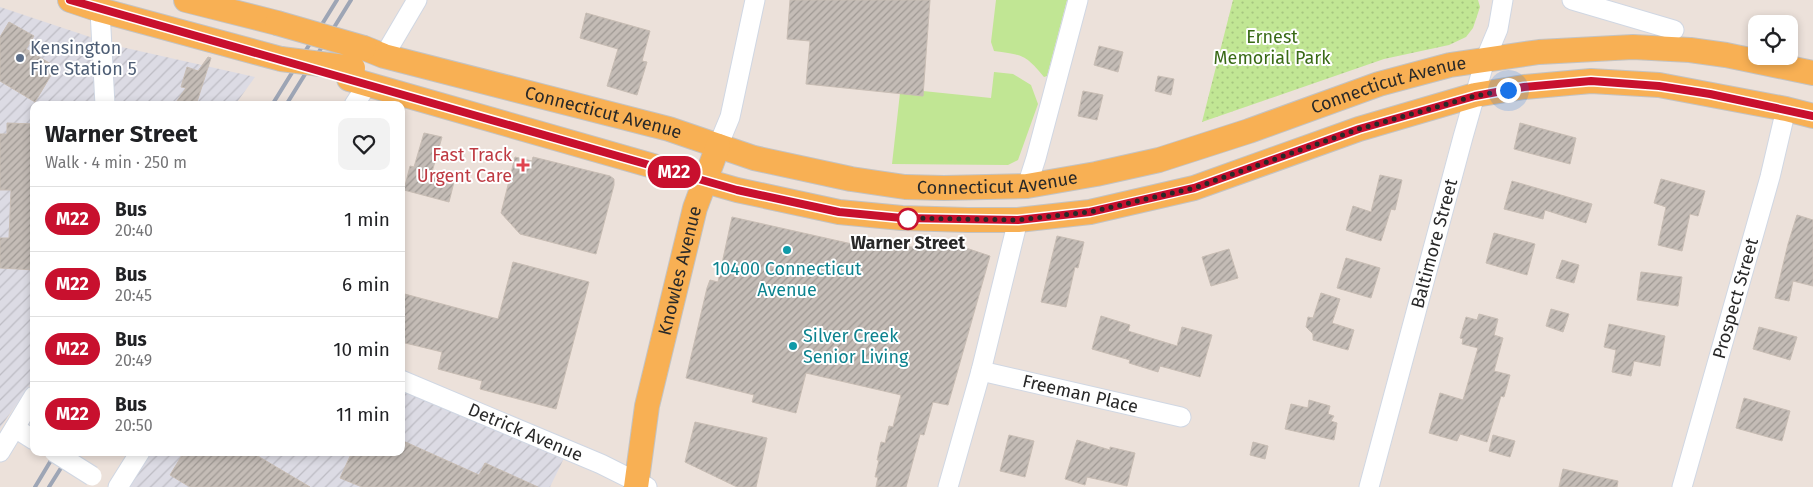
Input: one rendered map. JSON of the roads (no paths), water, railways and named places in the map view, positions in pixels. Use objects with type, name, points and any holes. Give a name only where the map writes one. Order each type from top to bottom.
[{"type":"main road","points":[[70,0],[100,3],[271,56],[363,67],[378,78],[393,75],[467,78]]},
{"type":"main road","name":"Connecticut Avenue","points":[[186,0],[277,22],[363,67],[510,124],[737,190],[839,212],[902,218],[1018,220],[1090,212],[1194,188],[1359,129],[1475,96],[1524,87],[1591,81],[1659,86],[1786,109],[1813,116]]},
{"type":"main road","name":"Connecticut Avenue","points":[[363,67],[467,78],[669,129],[754,158],[851,179],[905,187],[944,188],[1027,186],[1096,174],[1159,160],[1249,131],[1379,84],[1450,65],[1539,52],[1633,46],[1690,50],[1726,55],[1813,73]]},
{"type":"main road","name":"Knowles Avenue","points":[[640,485],[647,406],[695,208],[718,146]]},
{"type":"street","points":[[355,101],[363,67],[417,0]]},
{"type":"street","name":"Knowles Avenue","points":[[718,146],[730,117],[755,0]]},
{"type":"street","points":[[1027,186],[1078,0]]},
{"type":"street","name":"Baltimore Street","points":[[1369,487],[1475,96],[1485,60],[1498,29],[1504,0]]},
{"type":"street","points":[[1572,0],[1674,30]]},
{"type":"street","points":[[100,3],[105,101]]},
{"type":"street","name":"Prospect Street","points":[[1682,487],[1770,177],[1786,109]]},
{"type":"street","points":[[948,487],[981,371],[1018,220]]},
{"type":"street","name":"Freeman Place","points":[[981,371],[1181,417]]},
{"type":"street","name":"Detrick Avenue","points":[[405,382],[601,464],[640,485]]},
{"type":"street","points":[[0,452],[30,402]]},
{"type":"street","points":[[14,428],[30,438]]},
{"type":"street","points":[[60,456],[107,487]]},
{"type":"street","points":[[118,487],[137,456]]},
{"type":"railway","points":[[274,101],[337,0]]},
{"type":"railway","points":[[288,101],[351,0]]},
{"type":"railway","points":[[35,487],[54,456]]},
{"type":"railway","points":[[49,487],[68,456]]},
{"type":"place","name":"Kensington Fire Station 5","points":[[20,58]]},
{"type":"place","name":"Fast Track Urgent Care","points":[[523,165]]},
{"type":"place","name":"Warner Street","points":[[908,219]]},
{"type":"place","name":"10400 Connecticut Avenue","points":[[787,250]]},
{"type":"place","name":"Silver Creek Senior Living","points":[[793,346]]},
{"type":"park label","name":"Ernest Memorial Park","points":[[1272,47]]}]
